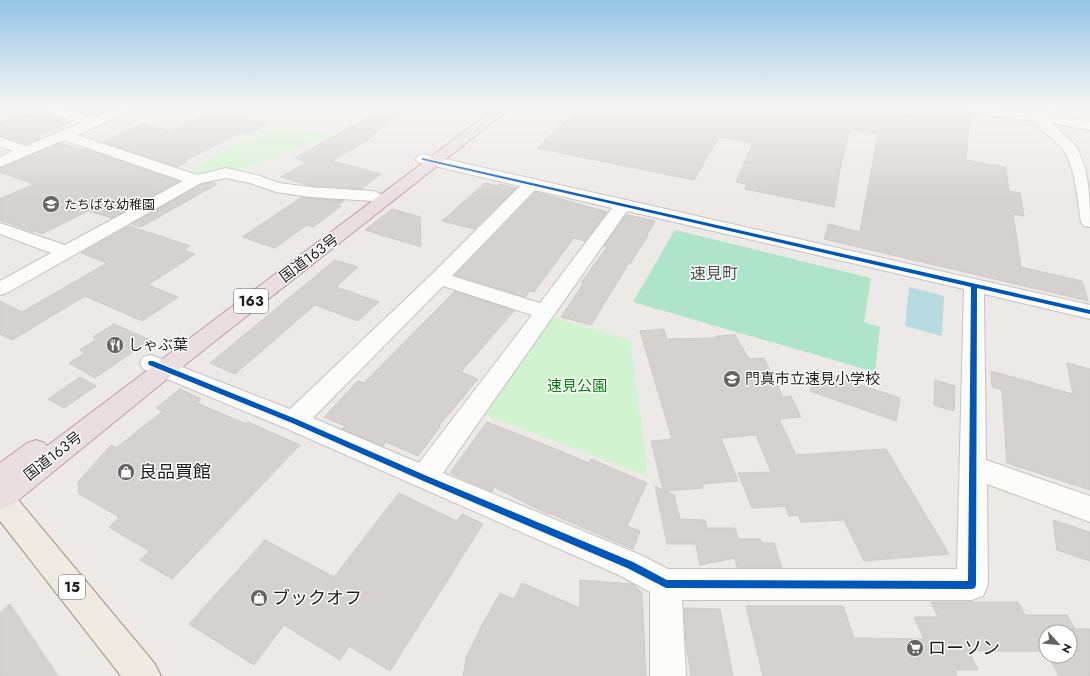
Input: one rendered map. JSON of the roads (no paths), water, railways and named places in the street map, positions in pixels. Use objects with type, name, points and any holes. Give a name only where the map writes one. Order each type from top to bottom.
[{"type":"highway","name":"国道163号","points":[[0,478],[157,366],[429,160],[455,139]]},
{"type":"highway","name":"国道163号","points":[[0,499],[157,366],[373,196],[460,139]]},
{"type":"main road","name":"15","points":[[0,499],[134,673]]},
{"type":"street","points":[[0,162],[55,139]]},
{"type":"street","points":[[74,139],[196,180]]},
{"type":"street","points":[[1060,139],[1084,166],[1090,222]]},
{"type":"street","points":[[0,141],[28,150]]},
{"type":"street","points":[[429,160],[1090,312]]},
{"type":"street","points":[[0,290],[196,180],[226,173],[254,179],[276,187],[310,192],[363,194],[373,196]]},
{"type":"street","points":[[294,422],[531,184]]},
{"type":"street","points":[[424,478],[623,205]]},
{"type":"street","points":[[0,228],[67,252]]},
{"type":"street","points":[[439,278],[546,312]]},
{"type":"street","points":[[157,366],[294,422],[630,565],[666,584],[972,585],[974,285]]},
{"type":"street","points":[[973,467],[1090,508]]},
{"type":"street","points":[[666,584],[668,676]]},
{"type":"water","points":[[909,287],[944,296],[942,336],[905,326]]},
{"type":"place","name":"たちばな幼稚園","points":[[51,204]]},
{"type":"place","name":"しゃぶ葉","points":[[115,345]]},
{"type":"place","name":"門真市立速見小学校","points":[[732,379]]},
{"type":"place","name":"良品買館","points":[[126,472]]},
{"type":"place","name":"ブックオフ","points":[[259,598]]},
{"type":"place","name":"ローソン","points":[[915,648]]},
{"type":"district","name":"速見町","points":[[714,273]]},
{"type":"park label","name":"速見公園","points":[[577,386]]}]
